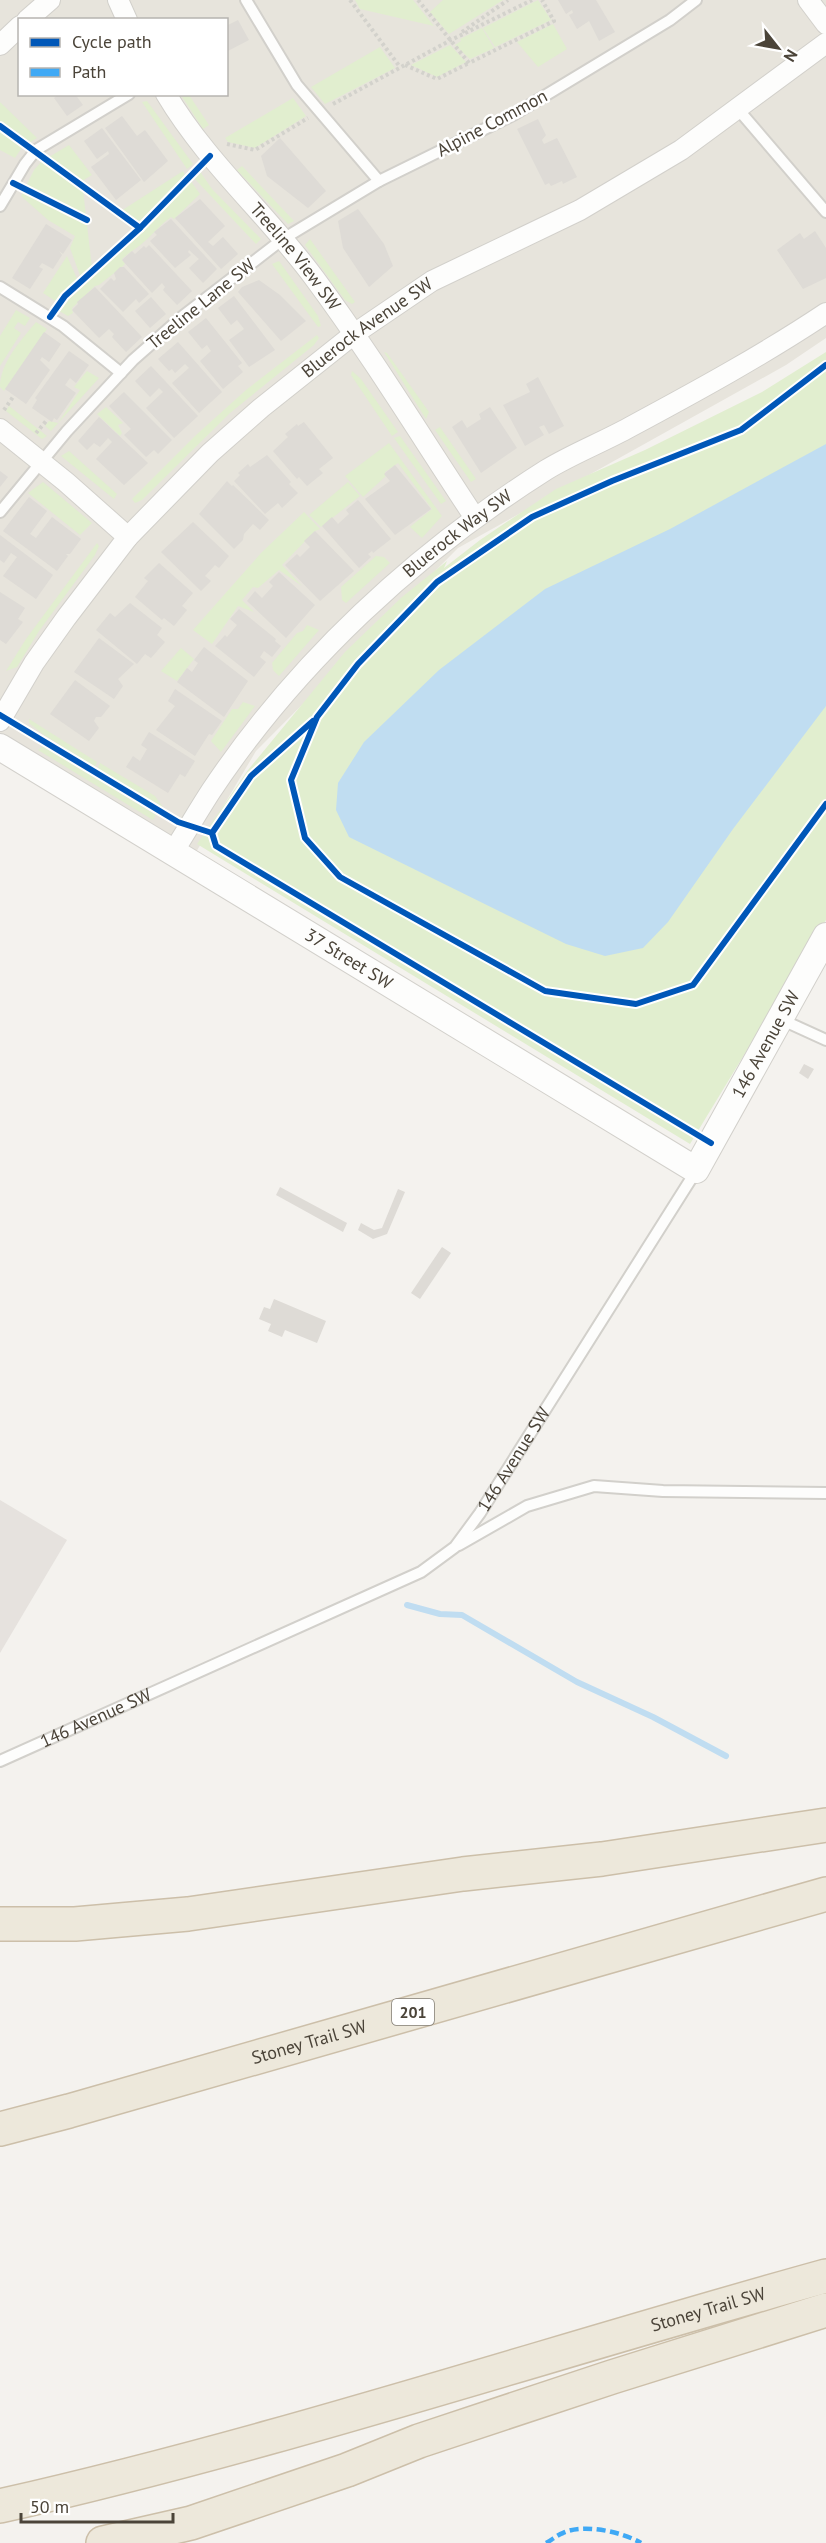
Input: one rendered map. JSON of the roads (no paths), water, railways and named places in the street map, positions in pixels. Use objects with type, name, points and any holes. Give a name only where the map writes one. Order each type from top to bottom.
[{"type":"highway","points":[[0,1924],[75,1924],[188,1914],[463,1874],[602,1859],[826,1825]]},
{"type":"highway","name":"Stoney Trail SW","points":[[0,2129],[826,1894]]},
{"type":"highway","name":"Stoney Trail SW","points":[[0,2506],[264,2439],[826,2276]]},
{"type":"highway","points":[[103,2543],[191,2523],[612,2377],[826,2310]]},
{"type":"highway","points":[[182,2543],[339,2486],[505,2413]]},
{"type":"street","points":[[29,18],[50,0]]},
{"type":"street","points":[[118,0],[126,18]]},
{"type":"street","points":[[808,0],[826,24]]},
{"type":"street","points":[[0,45],[18,28]]},
{"type":"street","name":"Bluerock Avenue SW","points":[[0,721],[34,663],[128,537],[257,410],[354,334],[432,281],[580,210],[671,156],[826,43]]},
{"type":"street","name":"Treeline View SW","points":[[167,96],[204,150],[283,239],[354,334],[475,518]]},
{"type":"street","name":"Bluerock Way SW","points":[[173,852],[211,791],[302,674],[367,608],[475,518],[548,469],[766,353],[826,313]]},
{"type":"street","points":[[2,420],[41,462],[128,537]]},
{"type":"street","name":"37 Street SW","points":[[0,747],[696,1170]]},
{"type":"street","name":"146 Avenue SW","points":[[696,1170],[826,936]]},
{"type":"lane","points":[[246,0],[297,85],[379,182]]},
{"type":"lane","name":"Alpine Common","points":[[283,239],[379,182],[513,115],[670,20],[696,0]]},
{"type":"lane","points":[[0,206],[36,150],[126,96]]},
{"type":"lane","points":[[737,108],[826,212]]},
{"type":"lane","name":"Treeline Lane SW","points":[[0,512],[67,431],[121,373],[183,316],[283,239]]},
{"type":"lane","points":[[0,287],[63,326],[121,373]]},
{"type":"lane","points":[[780,1019],[826,1040]]},
{"type":"lane","name":"146 Avenue SW","points":[[0,1761],[421,1572],[455,1547],[480,1513],[696,1170]]},
{"type":"lane","points":[[455,1547],[527,1506],[594,1486],[663,1491],[826,1493]]},
{"type":"water","points":[[826,444],[826,706],[733,829],[668,922],[643,948],[605,956],[566,944],[349,837],[336,810],[338,783],[364,742],[439,670],[545,589],[670,529]]},
{"type":"waterway","points":[[407,1605],[440,1614],[462,1615],[577,1682],[653,1717],[726,1756]]}]
